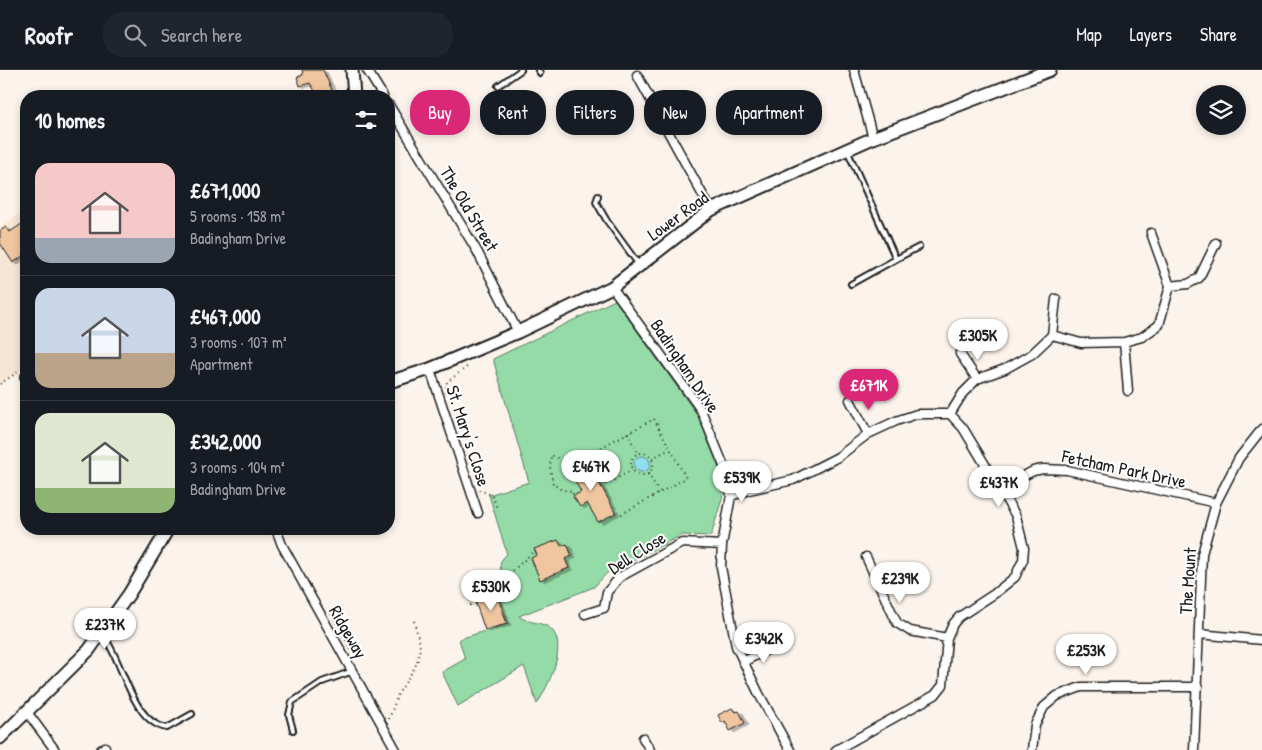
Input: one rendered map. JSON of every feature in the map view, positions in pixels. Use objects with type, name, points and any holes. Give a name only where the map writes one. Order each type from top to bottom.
[{"type":"street","points":[[352,70],[354,90]]},
{"type":"street","points":[[367,70],[379,90]]},
{"type":"street","points":[[854,70],[873,138]]},
{"type":"street","name":"Lower Road","points":[[395,380],[430,369],[518,332],[612,287],[711,210],[873,138],[1035,73],[1050,70]]},
{"type":"street","points":[[637,75],[711,210]]},
{"type":"street","name":"The Old Street","points":[[395,115],[477,251],[518,332]]},
{"type":"street","points":[[1052,335],[1080,343],[1124,342],[1142,336],[1159,325],[1170,286],[1151,233]]},
{"type":"street","points":[[1170,286],[1188,284],[1199,278],[1216,243]]},
{"type":"street","name":"Badingham Drive","points":[[612,287],[701,410],[726,471],[731,496],[722,545],[721,568],[723,587],[736,646],[790,750]]},
{"type":"street","points":[[950,414],[963,393],[976,380],[1006,369],[1032,354],[1052,335],[1056,299]]},
{"type":"street","points":[[1124,342],[1128,391]]},
{"type":"street","points":[[960,354],[976,380]]},
{"type":"street","name":"St. Mary's Close","points":[[430,369],[478,513]]},
{"type":"street","points":[[850,400],[868,434]]},
{"type":"street","points":[[731,496],[793,480],[838,457],[868,434],[896,420],[917,414],[950,414],[963,428],[1001,488],[1016,516],[1024,548],[1023,560],[1015,577],[994,594],[959,617],[953,624],[947,638],[943,685],[935,695],[836,750]]},
{"type":"street","name":"The Mount","points":[[1194,750],[1202,554],[1216,503],[1239,458],[1262,429]]},
{"type":"street","name":"Fetcham Park Drive","points":[[1001,488],[1033,471],[1043,469],[1067,470],[1216,503]]},
{"type":"street","points":[[0,738],[90,650],[129,594],[164,535]]},
{"type":"street","name":"Ridgeway","points":[[278,535],[282,545],[396,750]]},
{"type":"street","name":"Dell Close","points":[[585,614],[604,608],[606,592],[620,577],[682,543],[722,545]]},
{"type":"street","points":[[866,557],[897,623],[910,631],[947,638]]},
{"type":"street","points":[[1199,634],[1262,640]]},
{"type":"street","points":[[743,662],[774,646]]},
{"type":"street","points":[[1032,750],[1035,726],[1044,707],[1057,696],[1081,687],[1198,687]]},
{"type":"street","points":[[27,712],[55,750]]},
{"type":"street","points":[[643,738],[650,750]]},
{"type":"lane","points":[[498,86],[521,70]]},
{"type":"lane","points":[[847,150],[896,259]]},
{"type":"lane","points":[[598,196],[596,202],[607,222],[640,266]]},
{"type":"lane","points":[[851,284],[919,247]]},
{"type":"lane","points":[[101,634],[110,645],[132,694],[149,720],[167,728],[192,714]]},
{"type":"lane","points":[[293,730],[289,715],[292,702],[322,682],[353,671]]},
{"type":"path","points":[[448,394],[447,382],[468,366]]},
{"type":"path","points":[[0,384],[20,371]]},
{"type":"path","points":[[577,502],[575,502],[572,491],[562,490],[553,484],[550,466],[551,455],[570,464],[654,418],[686,478],[618,516]]},
{"type":"path","points":[[627,433],[638,453]]},
{"type":"path","points":[[652,458],[670,449]]},
{"type":"path","points":[[648,474],[638,474],[632,470],[631,462],[638,453],[646,453],[652,458]]},
{"type":"path","points":[[648,474],[652,468],[652,458]]},
{"type":"path","points":[[602,487],[632,470]]},
{"type":"path","points":[[648,474],[660,493]]},
{"type":"path","points":[[478,488],[481,492],[492,495],[496,508]]},
{"type":"path","points":[[482,585],[504,579],[534,551]]},
{"type":"path","points":[[470,605],[476,604]]},
{"type":"path","points":[[385,731],[398,694],[415,667],[419,656],[420,644],[414,622]]},
{"type":"shaded area","points":[[20,213],[20,371],[0,383],[0,228]]},
{"type":"green space","points":[[615,300],[698,416],[719,468],[723,495],[711,536],[682,535],[607,573],[594,587],[519,616],[547,626],[556,636],[557,656],[551,678],[537,704],[524,666],[458,706],[442,672],[465,659],[459,639],[508,624],[497,587],[506,585],[500,565],[507,554],[489,495],[529,482],[493,359]]},
{"type":"water","points":[[639,456],[645,456],[650,461],[648,470],[639,472],[634,467],[634,461]]},
{"type":"building","points":[[302,70],[323,70],[332,90],[314,90],[310,83],[300,86],[297,77],[303,75]]},
{"type":"building","points":[[20,225],[20,258],[13,263],[0,243],[0,231],[6,227],[10,232]]},
{"type":"building","points":[[587,461],[616,513],[598,522],[587,503],[580,507],[573,496],[581,492],[569,470]]},
{"type":"building","points":[[558,540],[561,546],[567,544],[572,556],[565,559],[569,568],[540,580],[531,558],[537,555],[534,549]]},
{"type":"building","points":[[497,595],[507,624],[485,630],[475,601]]},
{"type":"building","points":[[732,708],[736,712],[739,711],[745,723],[730,731],[725,721],[722,723],[718,715]]}]
